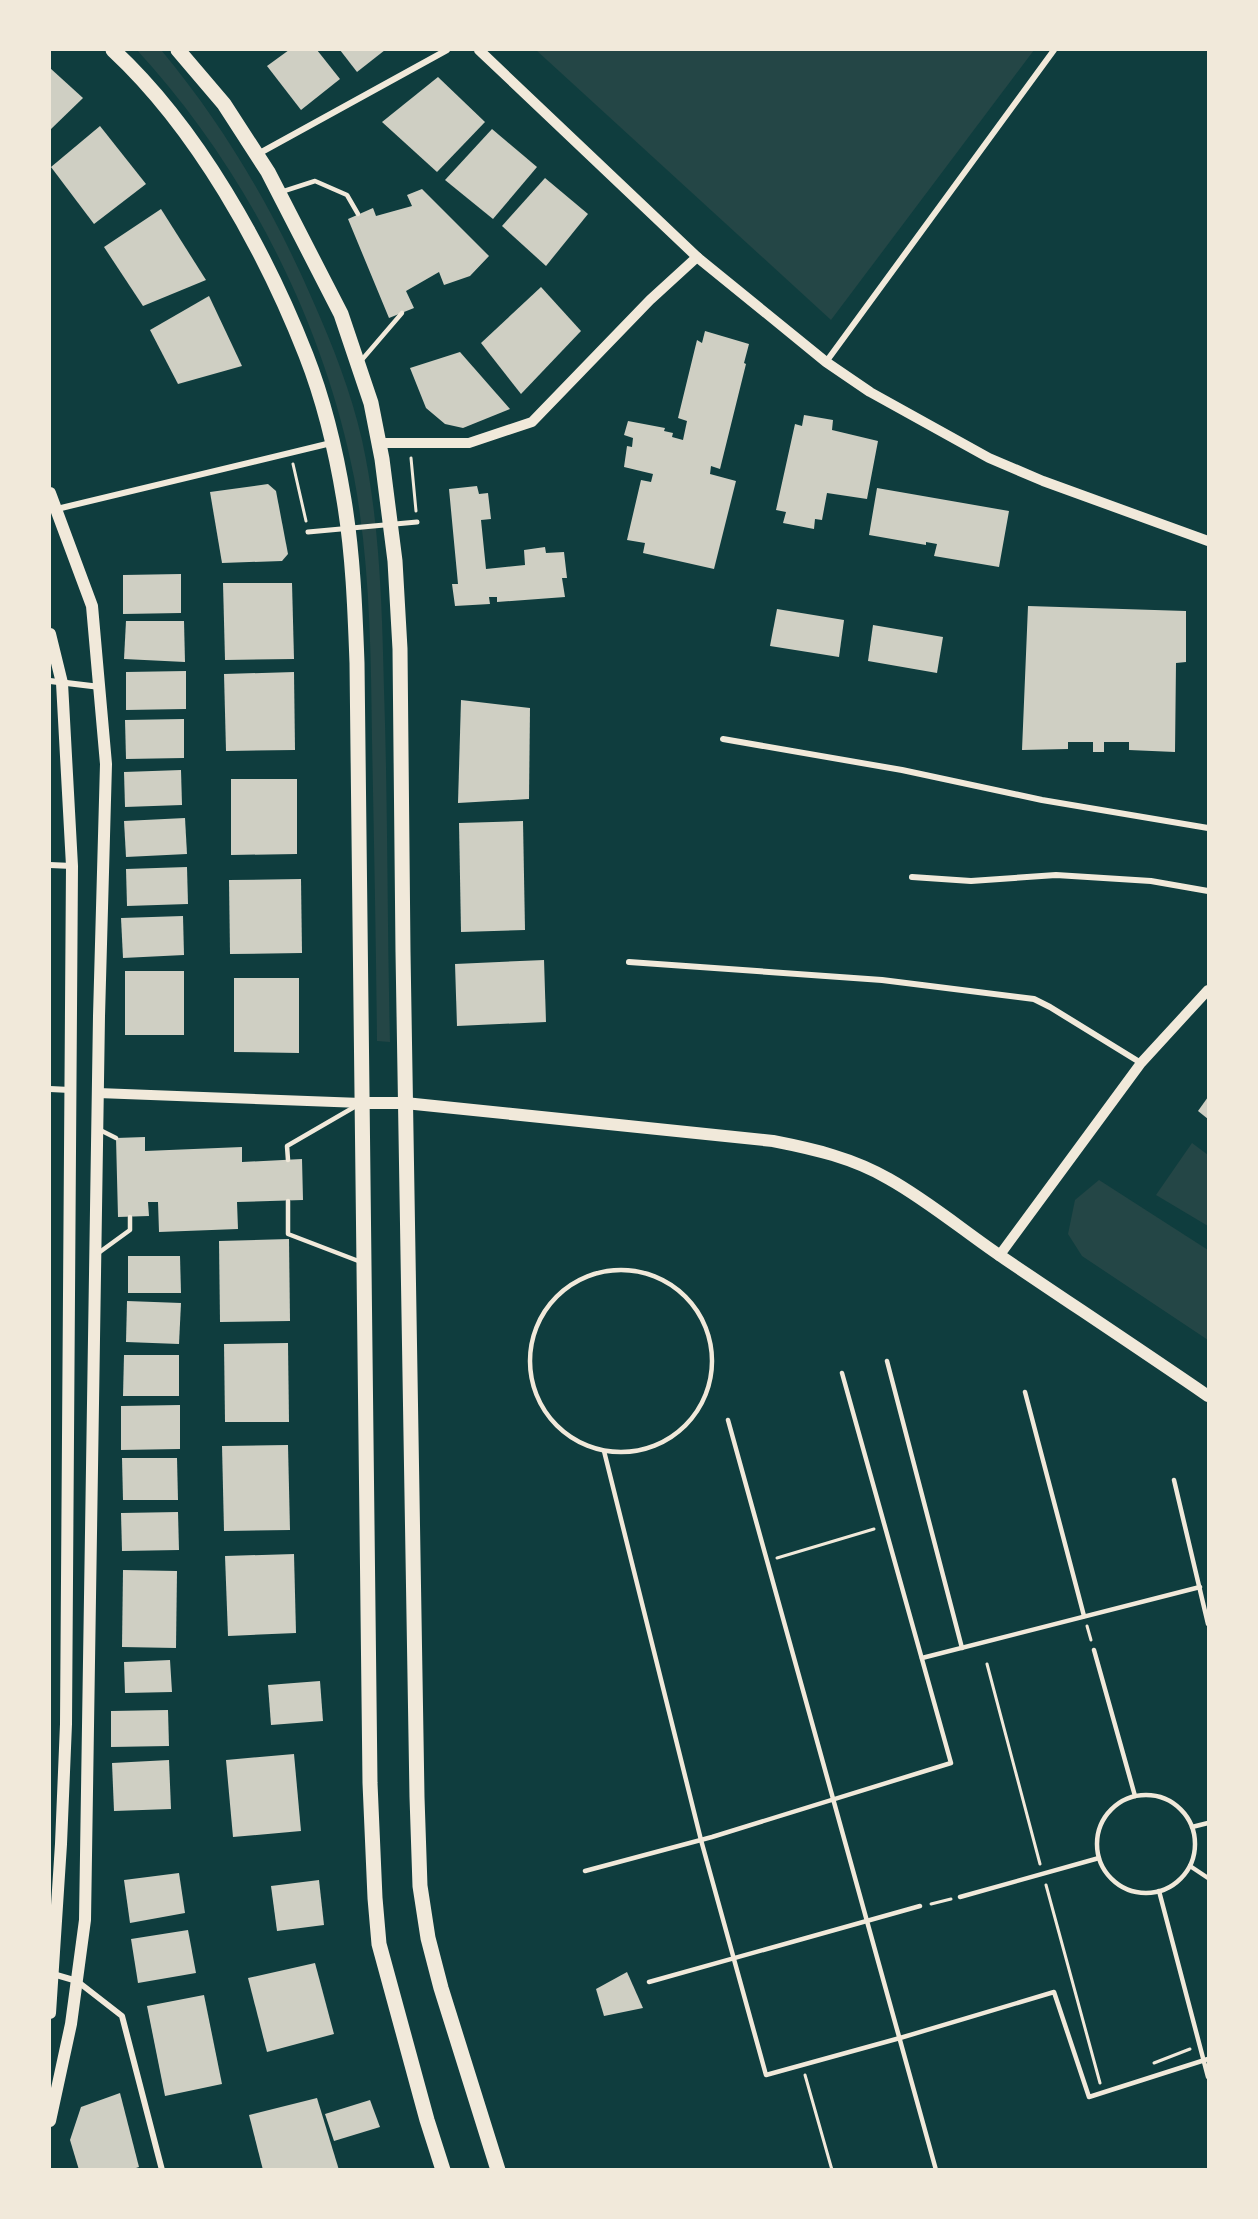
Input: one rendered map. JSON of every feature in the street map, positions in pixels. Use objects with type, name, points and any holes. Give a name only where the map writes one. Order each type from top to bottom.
[{"type":"main road","points":[[113,50],[164,104],[201,155],[258,251],[306,356],[327,421],[344,500],[352,562],[357,652],[370,1783],[375,1898],[379,1944],[427,2120],[443,2169]]},
{"type":"main road","points":[[178,50],[224,104],[257,154],[341,314],[371,403],[379,443],[395,561],[400,649],[405,1103],[420,1886],[428,1938],[441,1988],[498,2169]]},
{"type":"main road","points":[[50,493],[93,606],[106,764],[97,1128],[85,1920],[71,2024],[50,2121]]},
{"type":"main road","points":[[50,634],[72,866],[66,1724],[50,2013]]},
{"type":"main road","points":[[361,1103],[405,1103],[773,1142],[823,1151],[888,1178],[916,1195],[999,1256],[1209,1396]]},
{"type":"street","points":[[257,154],[447,50]]},
{"type":"street","points":[[479,50],[697,257],[826,362],[870,392],[989,458],[1043,481],[1209,541]]},
{"type":"street","points":[[826,362],[1054,50]]},
{"type":"street","points":[[379,443],[469,443],[532,422],[650,300],[697,257]]},
{"type":"street","points":[[57,509],[332,443]]},
{"type":"street","points":[[308,532],[417,522]]},
{"type":"street","points":[[56,682],[100,687]]},
{"type":"street","points":[[723,739],[902,770],[1042,800],[1209,828]]},
{"type":"street","points":[[50,865],[72,866]]},
{"type":"street","points":[[912,877],[971,880],[1056,875],[1151,881],[1209,891]]},
{"type":"street","points":[[629,962],[882,980],[1034,999],[1141,1063]]},
{"type":"street","points":[[999,1256],[1141,1063],[1209,990]]},
{"type":"street","points":[[50,1089],[70,1090]]},
{"type":"street","points":[[98,1093],[361,1103]]},
{"type":"street","points":[[53,1974],[77,1981],[122,2016],[162,2169]]},
{"type":"lane","points":[[279,193],[315,180],[347,195],[358,214]]},
{"type":"lane","points":[[358,364],[402,313]]},
{"type":"lane","points":[[288,1160],[287,1146],[361,1103]]},
{"type":"lane","points":[[97,1128],[116,1138]]},
{"type":"lane","points":[[288,1201],[288,1234],[363,1263]]},
{"type":"lane","points":[[96,1254],[130,1230],[130,1216]]},
{"type":"lane","points":[[608,1270],[639,1271],[668,1282],[692,1302],[708,1329],[713,1360],[708,1391],[693,1419],[669,1440],[642,1451],[613,1453],[604,1451],[585,1446],[560,1430],[542,1407],[532,1380],[530,1350],[538,1322],[555,1298],[578,1280],[608,1270]]},
{"type":"lane","points":[[887,1361],[962,1648]]},
{"type":"lane","points":[[585,1871],[701,1839],[951,1763],[842,1373]]},
{"type":"lane","points":[[1024,1392],[1084,1616]]},
{"type":"lane","points":[[728,1420],[936,2169]]},
{"type":"lane","points":[[604,1451],[701,1839],[766,2075],[1054,1992],[1089,2097],[1206,2060]]},
{"type":"lane","points":[[1174,1480],[1209,1624]]},
{"type":"lane","points":[[922,1658],[1200,1587]]},
{"type":"lane","points":[[1094,1650],[1136,1796]]},
{"type":"lane","points":[[1151,1794],[1167,1799],[1180,1807],[1190,1820],[1195,1835],[1195,1851],[1190,1866],[1180,1880],[1166,1889],[1150,1893],[1134,1892],[1119,1885],[1107,1873],[1099,1858],[1097,1842],[1101,1826],[1109,1812],[1120,1802],[1136,1796],[1151,1794]]},
{"type":"lane","points":[[1192,1827],[1209,1822]]},
{"type":"lane","points":[[960,1897],[1099,1858]]},
{"type":"lane","points":[[1190,1866],[1209,1878]]},
{"type":"lane","points":[[1159,1891],[1209,2077]]},
{"type":"lane","points":[[649,1982],[920,1906]]},
{"type":"path","points":[[410,443],[415,497]]},
{"type":"path","points":[[290,454],[304,504],[308,532]]},
{"type":"path","points":[[767,1561],[884,1526]]},
{"type":"path","points":[[1084,1616],[1094,1650]]},
{"type":"path","points":[[987,1665],[1099,2083],[1110,2079]]},
{"type":"path","points":[[920,1906],[960,1897]]},
{"type":"path","points":[[1144,2066],[1200,2046]]},
{"type":"path","points":[[802,2064],[832,2169]]},
{"type":"shaded area","points":[[137,50],[162,51],[207,109],[265,202],[328,335],[358,422],[373,502],[381,596],[390,1042],[377,1041],[369,608],[359,509],[340,419],[322,361],[300,304],[245,195],[212,144],[176,95]]},
{"type":"shaded area","points":[[536,50],[1034,50],[831,320]]},
{"type":"shaded area","points":[[1192,1143],[1208,1155],[1208,1226],[1156,1195]]},
{"type":"shaded area","points":[[1099,1180],[1208,1250],[1208,1340],[1082,1256],[1068,1234],[1075,1200]]},
{"type":"building","points":[[289,50],[317,50],[340,79],[301,110],[267,66]]},
{"type":"building","points":[[340,50],[385,50],[357,72]]},
{"type":"building","points":[[50,68],[83,98],[50,130]]},
{"type":"building","points":[[438,77],[485,122],[437,172],[382,122]]},
{"type":"building","points":[[100,126],[146,184],[94,224],[51,167]]},
{"type":"building","points":[[492,129],[537,167],[493,219],[445,180]]},
{"type":"building","points":[[545,178],[588,214],[546,266],[502,226]]},
{"type":"building","points":[[422,189],[489,256],[470,276],[444,285],[439,272],[406,291],[414,308],[389,318],[348,219],[373,208],[376,216],[412,206],[407,195]]},
{"type":"building","points":[[161,209],[206,280],[143,306],[104,247]]},
{"type":"building","points":[[541,287],[581,331],[521,394],[481,343]]},
{"type":"building","points":[[209,296],[242,366],[178,384],[150,330]]},
{"type":"building","points":[[705,331],[749,344],[720,469],[711,466],[710,474],[736,481],[714,569],[643,553],[645,543],[627,540],[641,480],[651,482],[653,474],[624,467],[627,446],[632,447],[633,438],[624,435],[628,421],[665,428],[664,431],[673,433],[672,437],[683,440],[687,421],[678,418],[697,340],[702,343]]},
{"type":"building","points":[[460,352],[510,409],[463,428],[445,424],[426,408],[410,368]]},
{"type":"building","points":[[804,415],[833,420],[832,430],[878,441],[867,499],[827,493],[822,520],[815,519],[814,529],[783,523],[786,512],[776,510],[795,424],[802,426]]},
{"type":"building","points":[[268,484],[276,491],[288,554],[282,561],[222,563],[210,492]]},
{"type":"building","points":[[477,486],[479,494],[488,493],[491,519],[481,520],[486,569],[525,565],[524,550],[545,547],[546,553],[564,552],[567,578],[562,578],[565,597],[497,602],[497,597],[489,597],[490,604],[455,606],[452,584],[458,584],[449,489]]},
{"type":"building","points":[[877,488],[1009,511],[999,567],[934,556],[937,544],[926,542],[926,545],[869,535]]},
{"type":"building","points":[[181,574],[181,613],[123,614],[123,575]]},
{"type":"building","points":[[223,583],[292,583],[294,659],[225,660]]},
{"type":"building","points":[[1028,606],[1186,611],[1186,662],[1176,663],[1175,752],[1129,750],[1129,742],[1104,742],[1104,752],[1093,752],[1093,742],[1068,742],[1068,749],[1022,750]]},
{"type":"building","points":[[777,609],[844,620],[839,657],[770,646]]},
{"type":"building","points":[[126,621],[184,621],[185,662],[124,659]]},
{"type":"building","points":[[873,625],[943,637],[937,673],[868,661]]},
{"type":"building","points":[[186,671],[186,709],[126,710],[126,672]]},
{"type":"building","points":[[294,672],[295,750],[226,751],[224,674]]},
{"type":"building","points":[[461,700],[530,708],[529,799],[458,803]]},
{"type":"building","points":[[184,719],[184,758],[126,759],[125,720]]},
{"type":"building","points":[[181,770],[182,805],[125,807],[124,772]]},
{"type":"building","points":[[231,779],[297,779],[297,854],[231,855]]},
{"type":"building","points":[[185,818],[187,854],[126,857],[124,821]]},
{"type":"building","points":[[523,821],[525,930],[461,932],[459,823]]},
{"type":"building","points":[[187,867],[188,904],[127,906],[126,869]]},
{"type":"building","points":[[301,879],[302,953],[230,954],[229,880]]},
{"type":"building","points":[[183,916],[184,955],[123,958],[121,918]]},
{"type":"building","points":[[544,960],[546,1022],[457,1026],[455,964]]},
{"type":"building","points":[[125,971],[184,971],[184,1035],[125,1035]]},
{"type":"building","points":[[234,978],[299,978],[299,1053],[234,1052]]},
{"type":"building","points":[[1208,1097],[1208,1119],[1198,1111]]},
{"type":"building","points":[[145,1137],[145,1151],[242,1147],[242,1162],[302,1159],[303,1200],[237,1202],[238,1229],[159,1232],[158,1202],[148,1202],[149,1216],[118,1217],[116,1138]]},
{"type":"building","points":[[289,1239],[290,1321],[220,1322],[219,1241]]},
{"type":"building","points":[[128,1256],[180,1256],[181,1293],[128,1293]]},
{"type":"building","points":[[127,1301],[181,1303],[179,1344],[126,1342]]},
{"type":"building","points":[[288,1343],[289,1422],[225,1422],[224,1344]]},
{"type":"building","points":[[124,1355],[179,1355],[179,1396],[123,1396]]},
{"type":"building","points":[[180,1405],[180,1449],[121,1450],[121,1406]]},
{"type":"building","points":[[288,1445],[290,1530],[224,1531],[222,1446]]},
{"type":"building","points":[[122,1458],[177,1458],[178,1500],[123,1500]]},
{"type":"building","points":[[178,1512],[179,1550],[122,1551],[121,1513]]},
{"type":"building","points":[[294,1554],[296,1633],[228,1636],[225,1556]]},
{"type":"building","points":[[123,1570],[177,1571],[176,1648],[122,1647]]},
{"type":"building","points":[[170,1660],[172,1692],[125,1693],[124,1662]]},
{"type":"building","points":[[320,1681],[323,1721],[271,1725],[268,1685]]},
{"type":"building","points":[[168,1710],[169,1746],[111,1747],[111,1711]]},
{"type":"building","points":[[294,1754],[301,1831],[233,1837],[226,1760]]},
{"type":"building","points":[[169,1760],[171,1809],[114,1811],[112,1763]]},
{"type":"building","points":[[179,1873],[185,1913],[130,1923],[124,1880]]},
{"type":"building","points":[[319,1880],[324,1925],[277,1931],[271,1886]]},
{"type":"building","points":[[188,1930],[196,1973],[138,1983],[131,1939]]},
{"type":"building","points":[[315,1963],[334,2034],[267,2052],[248,1978]]},
{"type":"building","points":[[627,1972],[643,2008],[604,2016],[596,1989]]},
{"type":"building","points":[[204,1995],[222,2084],[165,2096],[147,2006]]},
{"type":"building","points":[[120,2093],[139,2167],[130,2170],[79,2170],[70,2140],[81,2107]]},
{"type":"building","points":[[317,2098],[339,2170],[263,2170],[249,2115]]},
{"type":"building","points":[[370,2100],[380,2127],[334,2141],[325,2114]]}]
